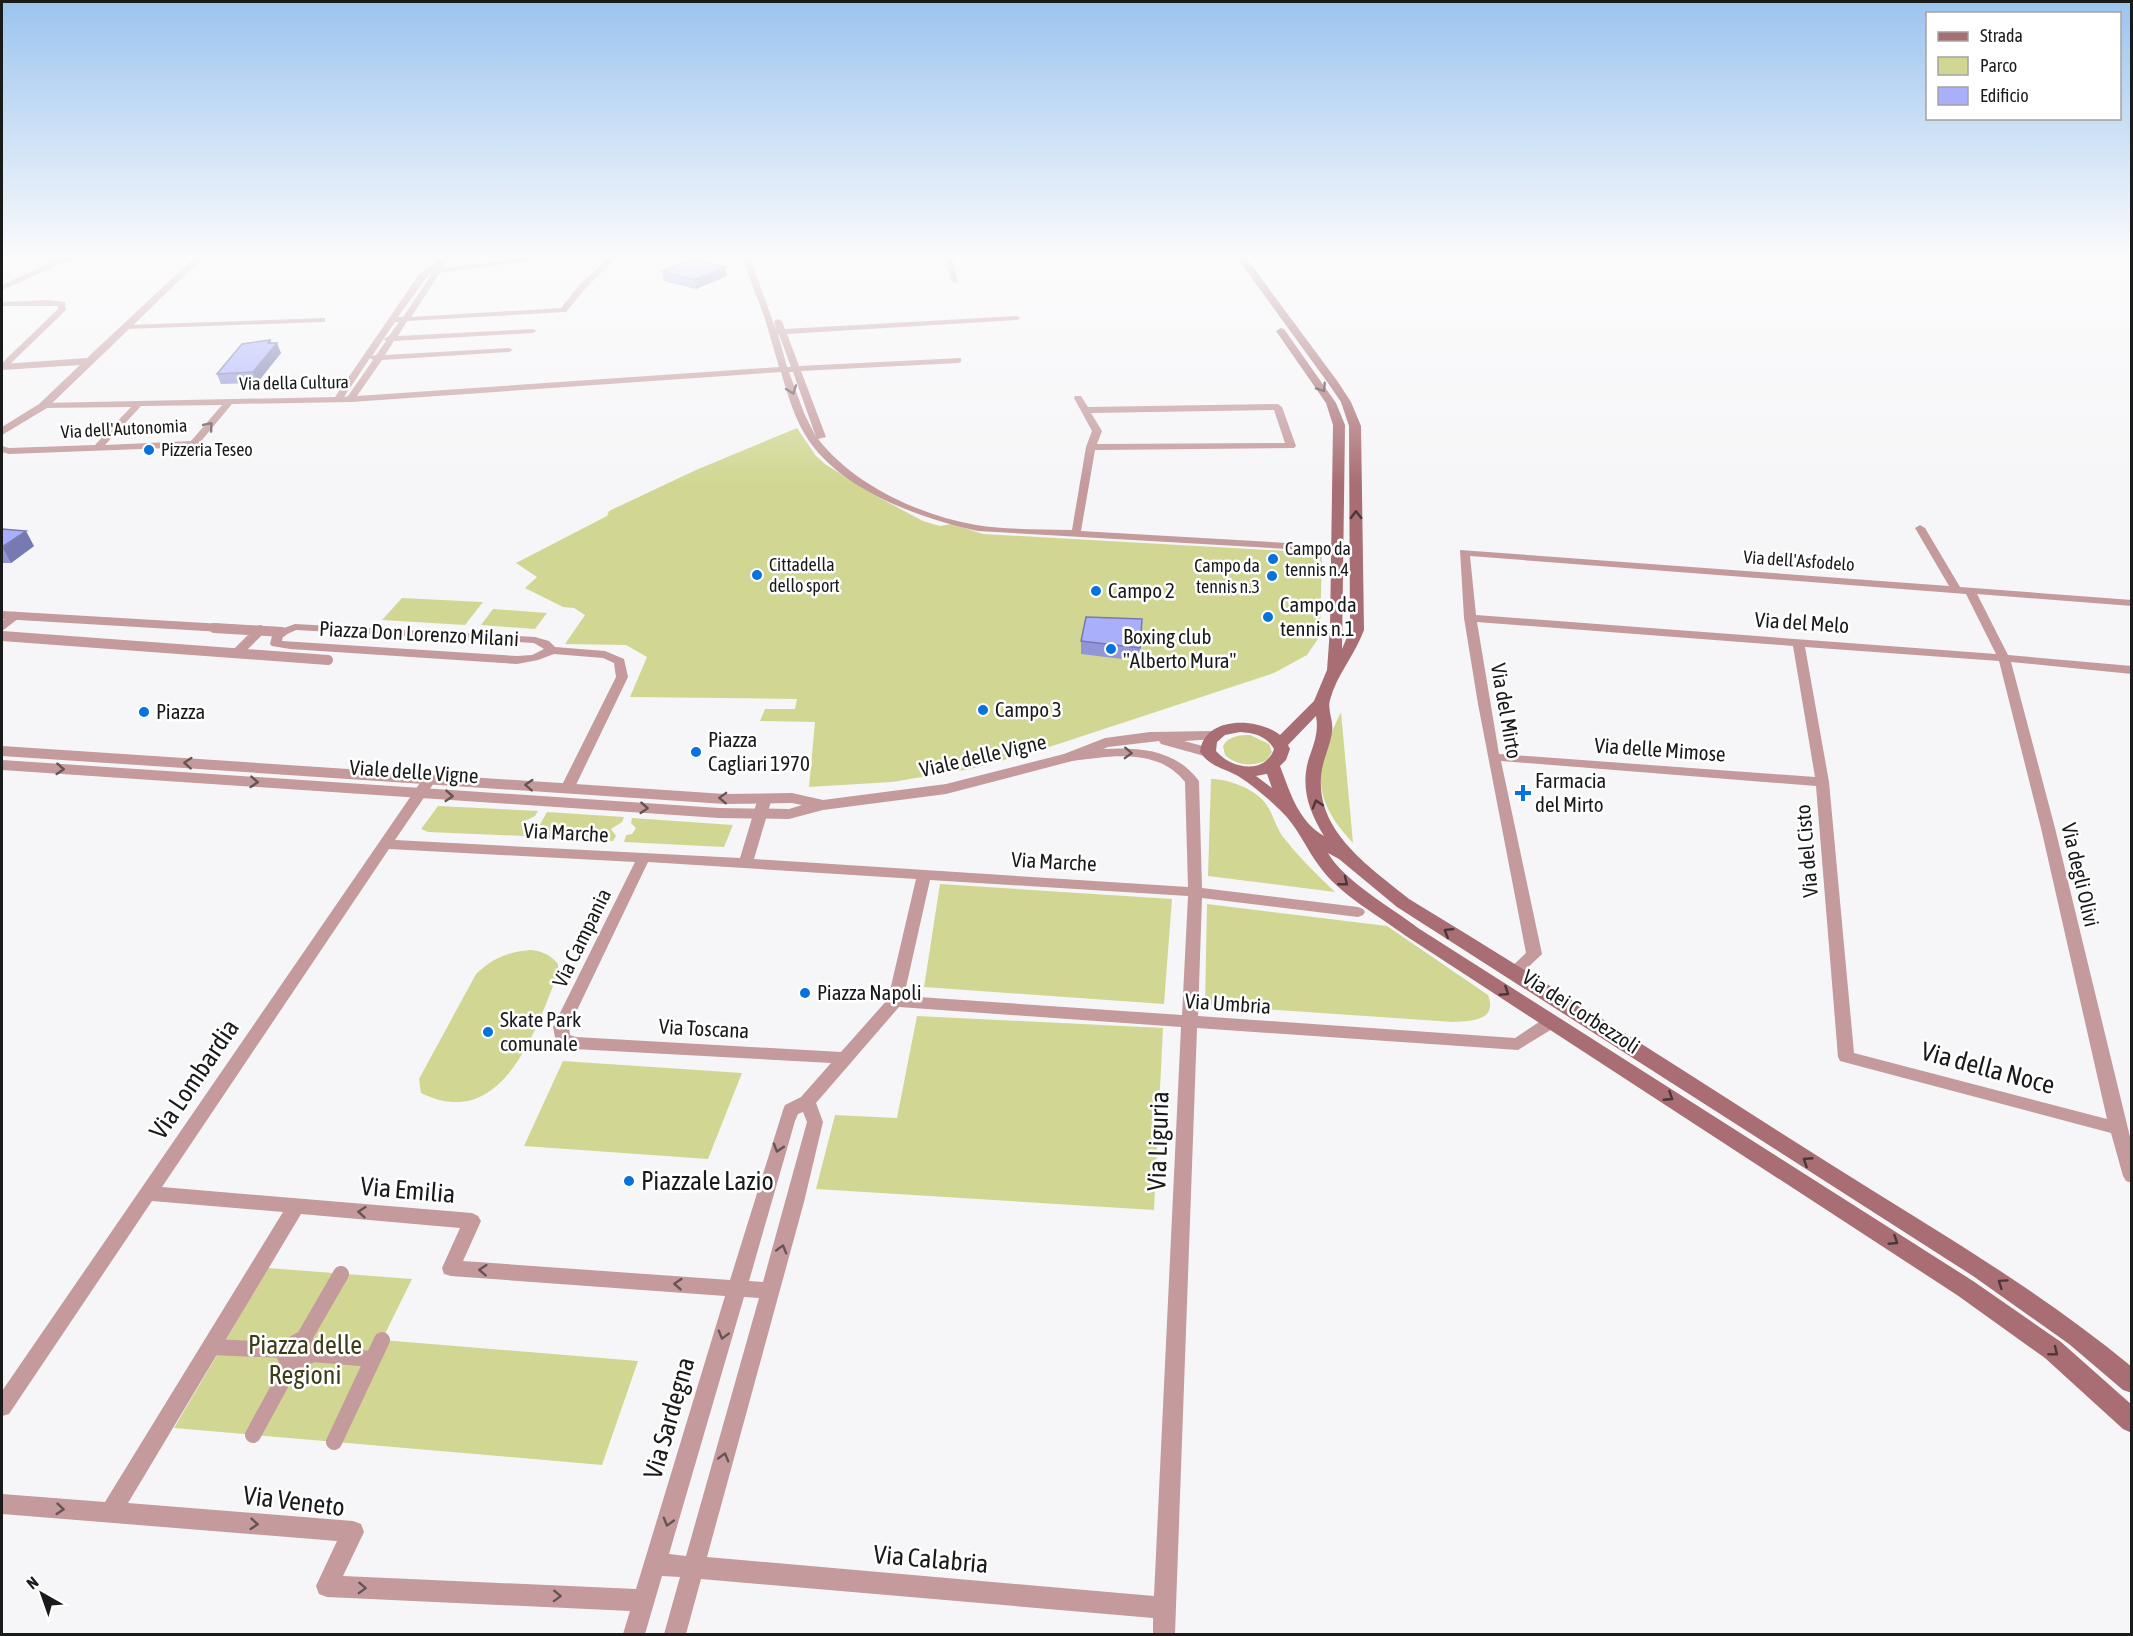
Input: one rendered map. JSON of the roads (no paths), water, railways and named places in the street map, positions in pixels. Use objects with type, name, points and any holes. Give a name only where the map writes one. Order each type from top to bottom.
[{"type":"main road","points":[[1280,331],[1331,403],[1339,425],[1337,629],[1333,672]]},
{"type":"main road","points":[[1280,744],[1321,703],[1333,672],[1351,646],[1358,630],[1355,426],[1346,402],[1295,331]]},
{"type":"main road","points":[[1321,703],[1325,727],[1317,753],[1312,783],[1315,801],[1323,822],[1345,855]]},
{"type":"main road","points":[[1263,731],[1280,744],[1281,755],[1272,765],[1257,771],[1240,771],[1222,766],[1208,752],[1209,741],[1213,735],[1233,728],[1263,731],[1302,724]]},
{"type":"main road","name":"Via dei Corbezzoli","points":[[1272,765],[1287,807]]},
{"type":"main road","name":"Via dei Corbezzoli","points":[[1240,771],[1287,807],[1310,835],[1326,864],[1339,878],[1412,932],[1551,1022],[1850,1201]]},
{"type":"main road","name":"Via dei Corbezzoli","points":[[1310,835],[1345,855],[1403,903],[1513,973],[1850,1201]]},
{"type":"main road","points":[[1850,1201],[1991,1275],[2078,1336],[2132,1382]]},
{"type":"main road","points":[[1850,1201],[2053,1350],[2132,1421]]},
{"type":"street","points":[[2,367],[40,331]]},
{"type":"street","points":[[2,432],[42,406],[122,331]]},
{"type":"street","points":[[338,399],[385,331]]},
{"type":"street","points":[[351,399],[397,331]]},
{"type":"street","points":[[380,339],[526,331]]},
{"type":"street","points":[[778,332],[789,331]]},
{"type":"street","points":[[778,332],[797,369],[821,438],[845,464]]},
{"type":"street","points":[[778,332],[785,370],[805,425],[814,441],[871,487],[908,508],[940,520],[978,528],[1077,530],[1137,535]]},
{"type":"street","points":[[366,358],[509,351]]},
{"type":"street","name":"Via della Cultura","points":[[42,406],[351,399],[958,360]]},
{"type":"street","points":[[2,367],[91,361]]},
{"type":"street","points":[[1077,530],[1091,447],[1097,431],[1078,398]]},
{"type":"street","name":"Via dell'Autonomia","points":[[2,449],[194,444],[230,401]]},
{"type":"street","points":[[96,448],[138,403]]},
{"type":"street","points":[[1083,410],[1278,407],[1292,446],[1091,447]]},
{"type":"street","points":[[1016,528],[1356,547]]},
{"type":"street","name":"Via degli Olivi","points":[[1920,528],[1964,590],[2004,658],[2048,828],[2118,1128],[2132,1176]]},
{"type":"street","name":"Via dell'Asfodelo","points":[[1464,552],[2132,603]]},
{"type":"street","name":"Via del Mirto","points":[[1464,552],[1470,618],[1494,757],[1534,954],[1513,973]]},
{"type":"street","name":"Piazza Don Lorenzo Milani","points":[[2,615],[282,632]]},
{"type":"street","points":[[2,626],[15,616]]},
{"type":"street","name":"Via del Melo","points":[[1470,618],[2004,658],[2132,670]]},
{"type":"street","name":"Piazza Don Lorenzo Milani","points":[[305,627],[535,640],[545,643],[552,650],[534,658],[517,660],[276,644],[277,634],[305,627]]},
{"type":"street","points":[[237,653],[260,630]]},
{"type":"street","name":"Piazza Don Lorenzo Milani","points":[[2,636],[328,660]]},
{"type":"street","name":"Via del Cisto","points":[[1798,642],[1822,782],[1846,1057]]},
{"type":"street","points":[[552,650],[605,655],[620,661],[622,677],[568,787]]},
{"type":"street","name":"Viale delle Vigne","points":[[2,765],[424,787],[568,787],[725,799],[764,806],[789,814],[823,805],[946,789],[1070,757],[1105,743],[1150,736],[1213,735]]},
{"type":"street","name":"Viale delle Vigne","points":[[1150,736],[1208,752]]},
{"type":"street","name":"Viale delle Vigne","points":[[2,751],[718,813],[764,806]]},
{"type":"street","name":"Via Liguria","points":[[1070,757],[1112,752],[1142,753],[1167,759],[1185,770],[1192,781],[1195,892],[1164,1635]]},
{"type":"street","name":"Via delle Mimose","points":[[1494,757],[1822,782]]},
{"type":"street","name":"Via Lombardia","points":[[2,1407],[424,787]]},
{"type":"street","points":[[746,863],[764,806]]},
{"type":"street","name":"Via Marche","points":[[384,844],[746,863],[1195,892],[1358,912]]},
{"type":"street","name":"Via Campania","points":[[562,1038],[561,1027],[644,858]]},
{"type":"street","points":[[675,1635],[815,1122],[807,1102],[895,1001],[924,876]]},
{"type":"street","name":"Via Umbria","points":[[895,1001],[1518,1044],[1551,1022]]},
{"type":"street","name":"Via Toscana","points":[[562,1038],[574,1043],[844,1058]]},
{"type":"street","name":"Via della Noce","points":[[1846,1057],[2118,1128]]},
{"type":"street","name":"Via Sardegna","points":[[634,1635],[787,1121],[791,1110],[807,1102]]},
{"type":"street","name":"Via Emilia","points":[[147,1193],[472,1221],[451,1268],[736,1288]]},
{"type":"street","points":[[110,1513],[296,1206]]},
{"type":"street","points":[[211,1347],[282,1350],[304,1338],[341,1274]]},
{"type":"street","points":[[736,1288],[770,1291]]},
{"type":"street","points":[[304,1338],[312,1354]]},
{"type":"street","points":[[334,1442],[382,1340]]},
{"type":"street","points":[[282,1350],[290,1367]]},
{"type":"street","points":[[253,1435],[290,1367],[312,1354],[372,1359]]},
{"type":"street","name":"Via Veneto","points":[[2,1504],[353,1532],[327,1586],[644,1600]]},
{"type":"street","points":[[656,1564],[693,1567]]},
{"type":"street","name":"Via Calabria","points":[[693,1567],[1165,1608]]},
{"type":"place","name":"Pizzeria Teseo","points":[[149,450]]},
{"type":"place","name":"Campo da tennis n.4","points":[[1273,559]]},
{"type":"place","name":"Cittadella dello sport","points":[[757,575]]},
{"type":"place","name":"Campo da tennis n.3","points":[[1272,576]]},
{"type":"place","name":"Campo 2","points":[[1096,591]]},
{"type":"place","name":"Campo da tennis n.1","points":[[1268,617]]},
{"type":"place","name":"Boxing club \"Alberto Mura\"","points":[[1111,649]]},
{"type":"place","name":"Campo 3","points":[[983,710]]},
{"type":"place","name":"Piazza","points":[[144,712]]},
{"type":"place","name":"Piazza Cagliari 1970","points":[[696,752]]},
{"type":"place","name":"Farmacia del Mirto","points":[[1523,793]]},
{"type":"place","name":"Piazza Napoli","points":[[805,993]]},
{"type":"place","name":"Skate Park comunale","points":[[488,1032]]},
{"type":"place","name":"Piazzale Lazio","points":[[629,1181]]},
{"type":"park label","name":"Piazza delle Regioni","points":[[305,1360]]}]
